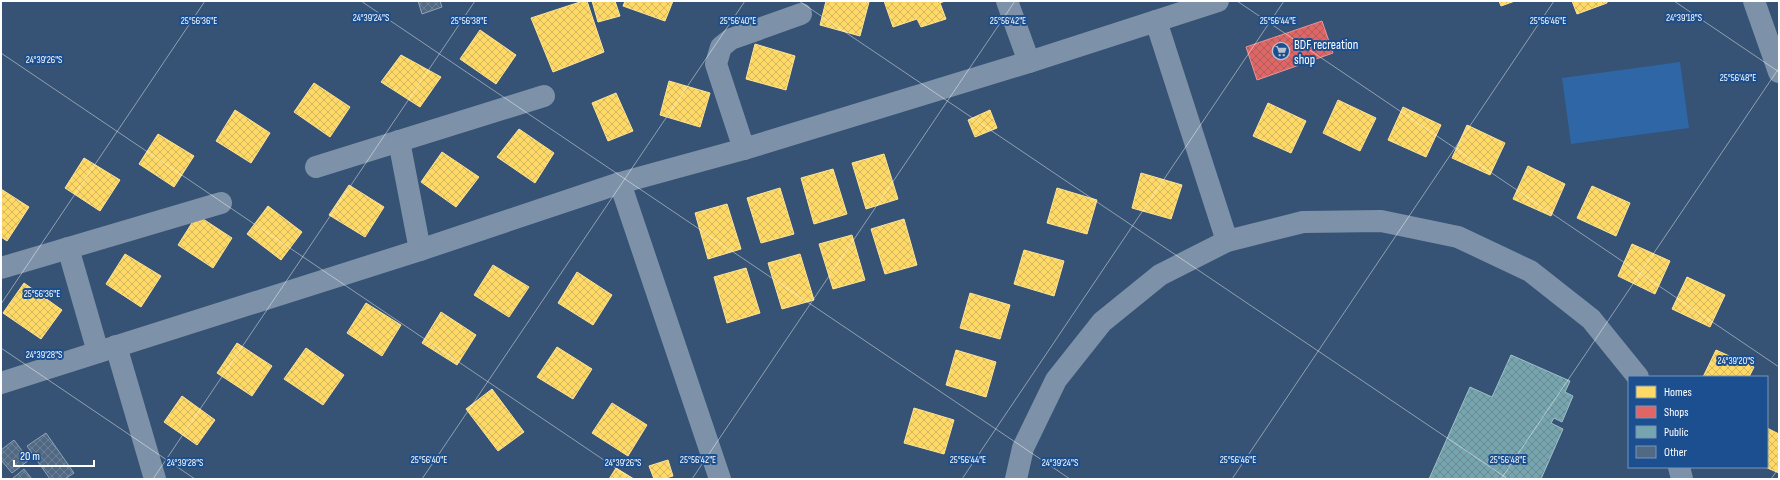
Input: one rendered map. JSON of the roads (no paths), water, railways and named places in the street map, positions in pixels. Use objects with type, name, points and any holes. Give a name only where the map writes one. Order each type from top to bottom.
[{"type":"street","points":[[1007,1],[1029,62]]},
{"type":"street","points":[[1,383],[420,250],[620,183],[744,149],[1029,62],[1218,1]]},
{"type":"street","points":[[1754,1],[1779,72]]},
{"type":"street","points":[[744,149],[716,64],[721,47],[731,39],[801,14]]},
{"type":"street","points":[[1156,21],[1227,241]]},
{"type":"street","points":[[316,167],[544,96]]},
{"type":"street","points":[[398,141],[420,250]]},
{"type":"street","points":[[620,183],[720,479]]},
{"type":"street","points":[[1,268],[220,203]]},
{"type":"street","points":[[1016,479],[1023,448],[1056,380],[1102,322],[1160,275],[1227,241],[1303,222],[1381,221],[1458,237],[1530,270],[1592,319],[1637,376]]},
{"type":"street","points":[[68,248],[155,479]]},
{"type":"street","points":[[1679,468],[1682,479]]},
{"type":"place","name":"BDF recreation shop","points":[[1281,51]]}]
